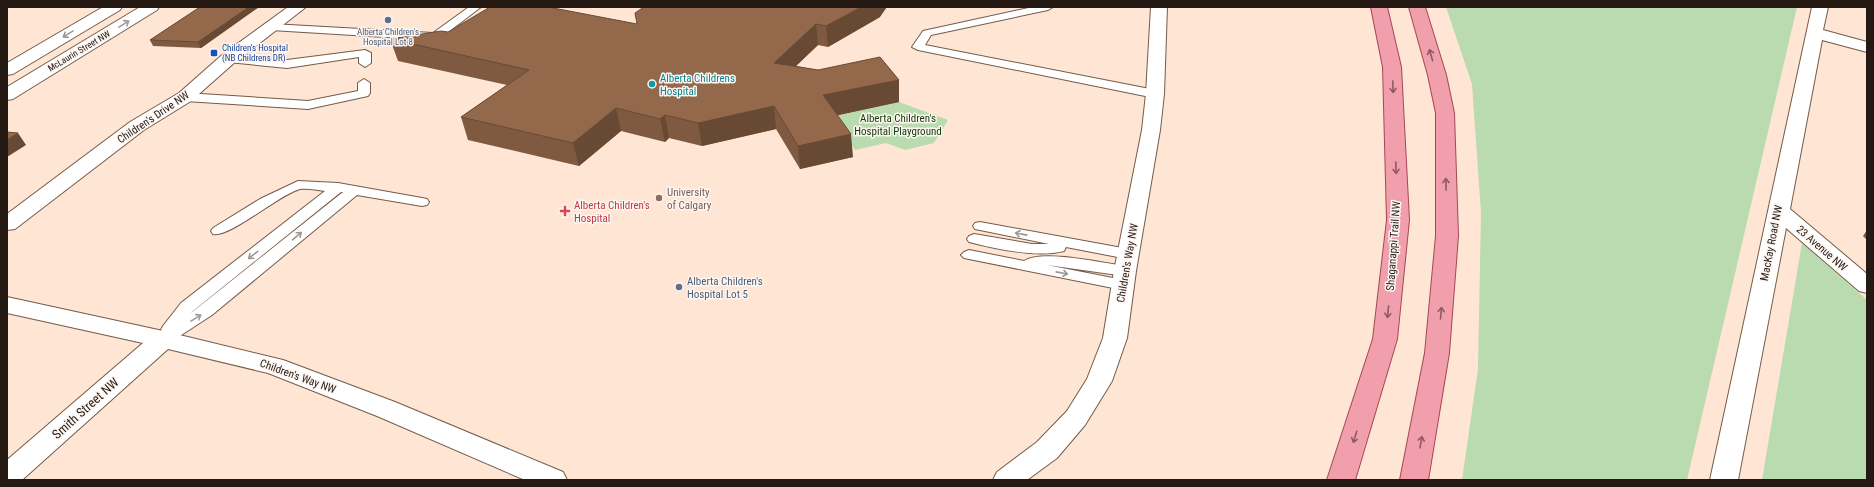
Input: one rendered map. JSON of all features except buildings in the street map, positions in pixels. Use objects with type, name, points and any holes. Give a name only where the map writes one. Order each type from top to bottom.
[{"type":"main road","name":"Shaganappi Trail NW","points":[[1341,480],[1386,339],[1398,220],[1392,66],[1379,7]]},
{"type":"main road","points":[[1414,480],[1437,353],[1447,236],[1445,113],[1437,75],[1417,7]]},
{"type":"street","name":"McLaurin Street NW","points":[[7,70],[114,7]]},
{"type":"street","name":"McLaurin Street NW","points":[[7,95],[151,7]]},
{"type":"street","name":"Children's Drive NW","points":[[7,224],[137,126],[185,97],[228,59],[298,7]]},
{"type":"street","name":"Children's Way NW","points":[[1008,480],[1048,450],[1076,418],[1099,381],[1115,338],[1125,270],[1156,94],[1159,7]]},
{"type":"street","name":"MacKay Road NW","points":[[1724,480],[1820,7]]},
{"type":"street","points":[[1815,33],[1867,46]]},
{"type":"street","name":"23 Avenue NW","points":[[1778,210],[1867,286]]},
{"type":"street","name":"Children's Way NW","points":[[7,305],[163,339],[274,366],[386,409],[553,480]]},
{"type":"street","name":"Smith Street NW","points":[[7,477],[163,339]]},
{"type":"lane","points":[[271,27],[434,37],[476,7]]},
{"type":"lane","points":[[1048,7],[927,33],[918,48],[1156,94]]},
{"type":"lane","points":[[228,59],[287,64],[365,53],[365,63]]},
{"type":"lane","points":[[185,97],[308,105],[364,93],[364,83]]},
{"type":"lane","points":[[218,231],[265,202],[298,185],[338,187],[422,202]]},
{"type":"lane","points":[[163,339],[187,307],[338,187]]},
{"type":"lane","points":[[163,339],[206,311],[354,190]]},
{"type":"lane","points":[[977,233],[1032,249],[1086,246],[1125,270]]},
{"type":"lane","points":[[968,255],[1017,264],[1125,270]]},
{"type":"green space","points":[[1446,7],[1797,7],[1687,480],[1462,480],[1478,369],[1481,213],[1472,84]]},
{"type":"green space","name":"Alberta Children's Hospital Playground","points":[[899,102],[948,120],[934,143],[905,150],[886,143],[855,150],[834,116]]},
{"type":"green space","points":[[1802,243],[1867,300],[1867,480],[1762,480]]},
{"type":"place","name":"Alberta Children's Hospital Lot 8","points":[[388,20]]},
{"type":"place","name":"Children's Hospital (NB Childrens DR)","points":[[214,53]]},
{"type":"place","name":"Alberta Childrens Hospital","points":[[652,84]]},
{"type":"place","name":"University of Calgary","points":[[659,198]]},
{"type":"place","name":"Alberta Children's Hospital","points":[[565,211]]},
{"type":"place","name":"Alberta Children's Hospital Lot 5","points":[[679,287]]}]
